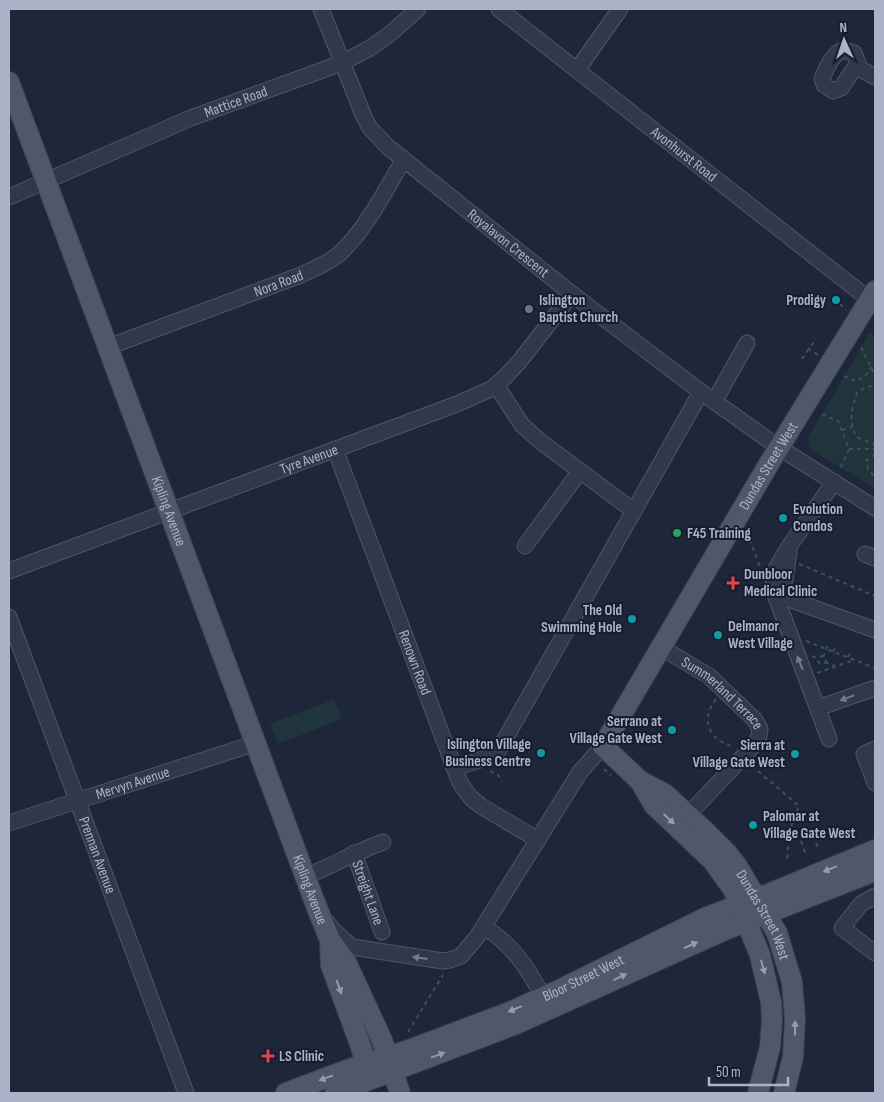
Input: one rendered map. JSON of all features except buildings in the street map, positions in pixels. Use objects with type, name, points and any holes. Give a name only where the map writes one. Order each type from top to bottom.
[{"type":"main road","name":"Kipling Avenue","points":[[9,82],[317,908],[330,940],[346,962],[382,1040],[400,1093]]},
{"type":"main road","name":"Dundas Street West","points":[[758,1093],[770,1047],[771,1002],[752,910],[737,866],[727,853],[665,794],[640,781],[603,746],[778,448],[872,295]]},
{"type":"main road","name":"Dundas Street West","points":[[640,781],[654,805],[702,850],[752,910],[777,933],[792,982],[794,1004],[795,1035],[793,1057],[784,1093]]},
{"type":"main road","name":"Bloor Street West","points":[[390,1064],[525,1021],[594,990],[875,850]]},
{"type":"main road","name":"Bloor Street West","points":[[334,1093],[370,1079],[390,1064],[460,1031],[543,997],[676,930],[719,911],[752,910],[875,871]]},
{"type":"main road","name":"Kipling Avenue","points":[[330,940],[331,965],[370,1079]]},
{"type":"main road","name":"Bloor Street West","points":[[286,1093],[370,1079]]},
{"type":"street","name":"Royalavon Crescent","points":[[321,9],[364,117],[370,128],[388,147],[572,294],[714,402],[778,448],[875,508]]},
{"type":"street","name":"Mattice Road","points":[[9,197],[191,118],[342,62],[370,48],[390,34],[418,9]]},
{"type":"street","name":"Avonhurst Road","points":[[499,9],[872,295]]},
{"type":"street","points":[[577,70],[620,9]]},
{"type":"street","points":[[857,67],[875,78]]},
{"type":"street","name":"Nora Road","points":[[108,347],[300,275],[330,261],[358,233],[404,160]]},
{"type":"street","name":"Tyre Avenue","points":[[9,571],[457,404],[493,388],[519,362],[572,294]]},
{"type":"street","points":[[714,402],[747,343]]},
{"type":"street","points":[[496,385],[522,425],[541,442],[634,511]]},
{"type":"street","points":[[454,768],[496,755],[701,392]]},
{"type":"street","name":"Renown Road","points":[[335,449],[460,783],[471,798],[481,806],[538,840]]},
{"type":"street","points":[[525,546],[580,471]]},
{"type":"street","points":[[829,739],[788,633],[779,584],[774,572],[790,545],[834,482]]},
{"type":"street","points":[[786,598],[875,630]]},
{"type":"street","name":"Prennan Avenue","points":[[9,617],[186,1093]]},
{"type":"street","name":"Summerland Terrace","points":[[662,648],[701,670],[758,724],[759,736],[750,757],[688,815]]},
{"type":"street","points":[[818,708],[875,688]]},
{"type":"street","name":"Mervyn Avenue","points":[[9,823],[256,743]]},
{"type":"street","name":"Dundas Street West","points":[[317,908],[333,930],[352,947],[436,960],[450,960],[461,956],[484,927],[580,772],[603,746]]},
{"type":"street","points":[[875,749],[864,754],[875,783]]},
{"type":"street","name":"Streight Lane","points":[[306,876],[354,853],[383,842]]},
{"type":"street","name":"Streight Lane","points":[[354,853],[382,932]]},
{"type":"street","points":[[875,896],[861,904],[842,928],[875,953]]},
{"type":"street","points":[[484,927],[504,942],[522,960],[543,997]]},
{"type":"path","points":[[840,304],[846,310]]},
{"type":"path","points":[[802,359],[816,339]]},
{"type":"path","points":[[861,347],[875,375]]},
{"type":"path","points":[[808,349],[818,355]]},
{"type":"path","points":[[844,376],[856,381],[865,377],[871,367]]},
{"type":"path","points":[[875,386],[867,387],[857,392],[851,412],[852,426],[856,437],[874,444],[875,454],[866,461],[868,470],[875,478]]},
{"type":"path","points":[[822,414],[838,421],[849,449],[834,482]]},
{"type":"path","points":[[842,430],[852,426]]},
{"type":"path","points":[[849,449],[875,449]]},
{"type":"path","points":[[746,532],[760,568],[779,584]]},
{"type":"path","points":[[799,563],[875,596]]},
{"type":"path","points":[[788,633],[875,668]]},
{"type":"path","points":[[818,646],[821,640]]},
{"type":"path","points":[[828,643],[823,657],[818,659],[820,664],[816,674],[854,660]]},
{"type":"path","points":[[834,652],[836,646]]},
{"type":"path","points":[[848,657],[851,651]]},
{"type":"path","points":[[823,657],[825,662]]},
{"type":"path","points":[[820,664],[825,662],[836,666]]},
{"type":"path","points":[[723,689],[710,708],[708,720],[710,732],[720,743],[750,757],[799,806],[788,832],[787,862]]},
{"type":"path","points":[[852,828],[854,836]]},
{"type":"path","points":[[833,836],[836,843]]},
{"type":"path","points":[[801,841],[806,855]]},
{"type":"path","points":[[816,842],[819,850]]},
{"type":"path","points":[[408,1032],[446,970]]},
{"type":"shaded area","points":[[870,332],[875,337],[875,488],[813,451],[808,441],[810,434]]},
{"type":"shaded area","points":[[334,699],[342,719],[278,744],[270,724]]},
{"type":"place","name":"Prodigy","points":[[836,300]]},
{"type":"place","name":"Islington Baptist Church","points":[[529,309]]},
{"type":"place","name":"Evolution Condos","points":[[783,518]]},
{"type":"place","name":"F45 Training","points":[[677,533]]},
{"type":"place","name":"Dunbloor Medical Clinic","points":[[733,583]]},
{"type":"place","name":"The Old Swimming Hole","points":[[632,619]]},
{"type":"place","name":"Delmanor West Village","points":[[718,635]]},
{"type":"place","name":"Serrano at Village Gate West","points":[[672,730]]},
{"type":"place","name":"Islington Village Business Centre","points":[[541,753]]},
{"type":"place","name":"Sierra at Village Gate West","points":[[795,754]]},
{"type":"place","name":"Palomar at Village Gate West","points":[[753,825]]},
{"type":"place","name":"LS Clinic","points":[[268,1056]]}]
